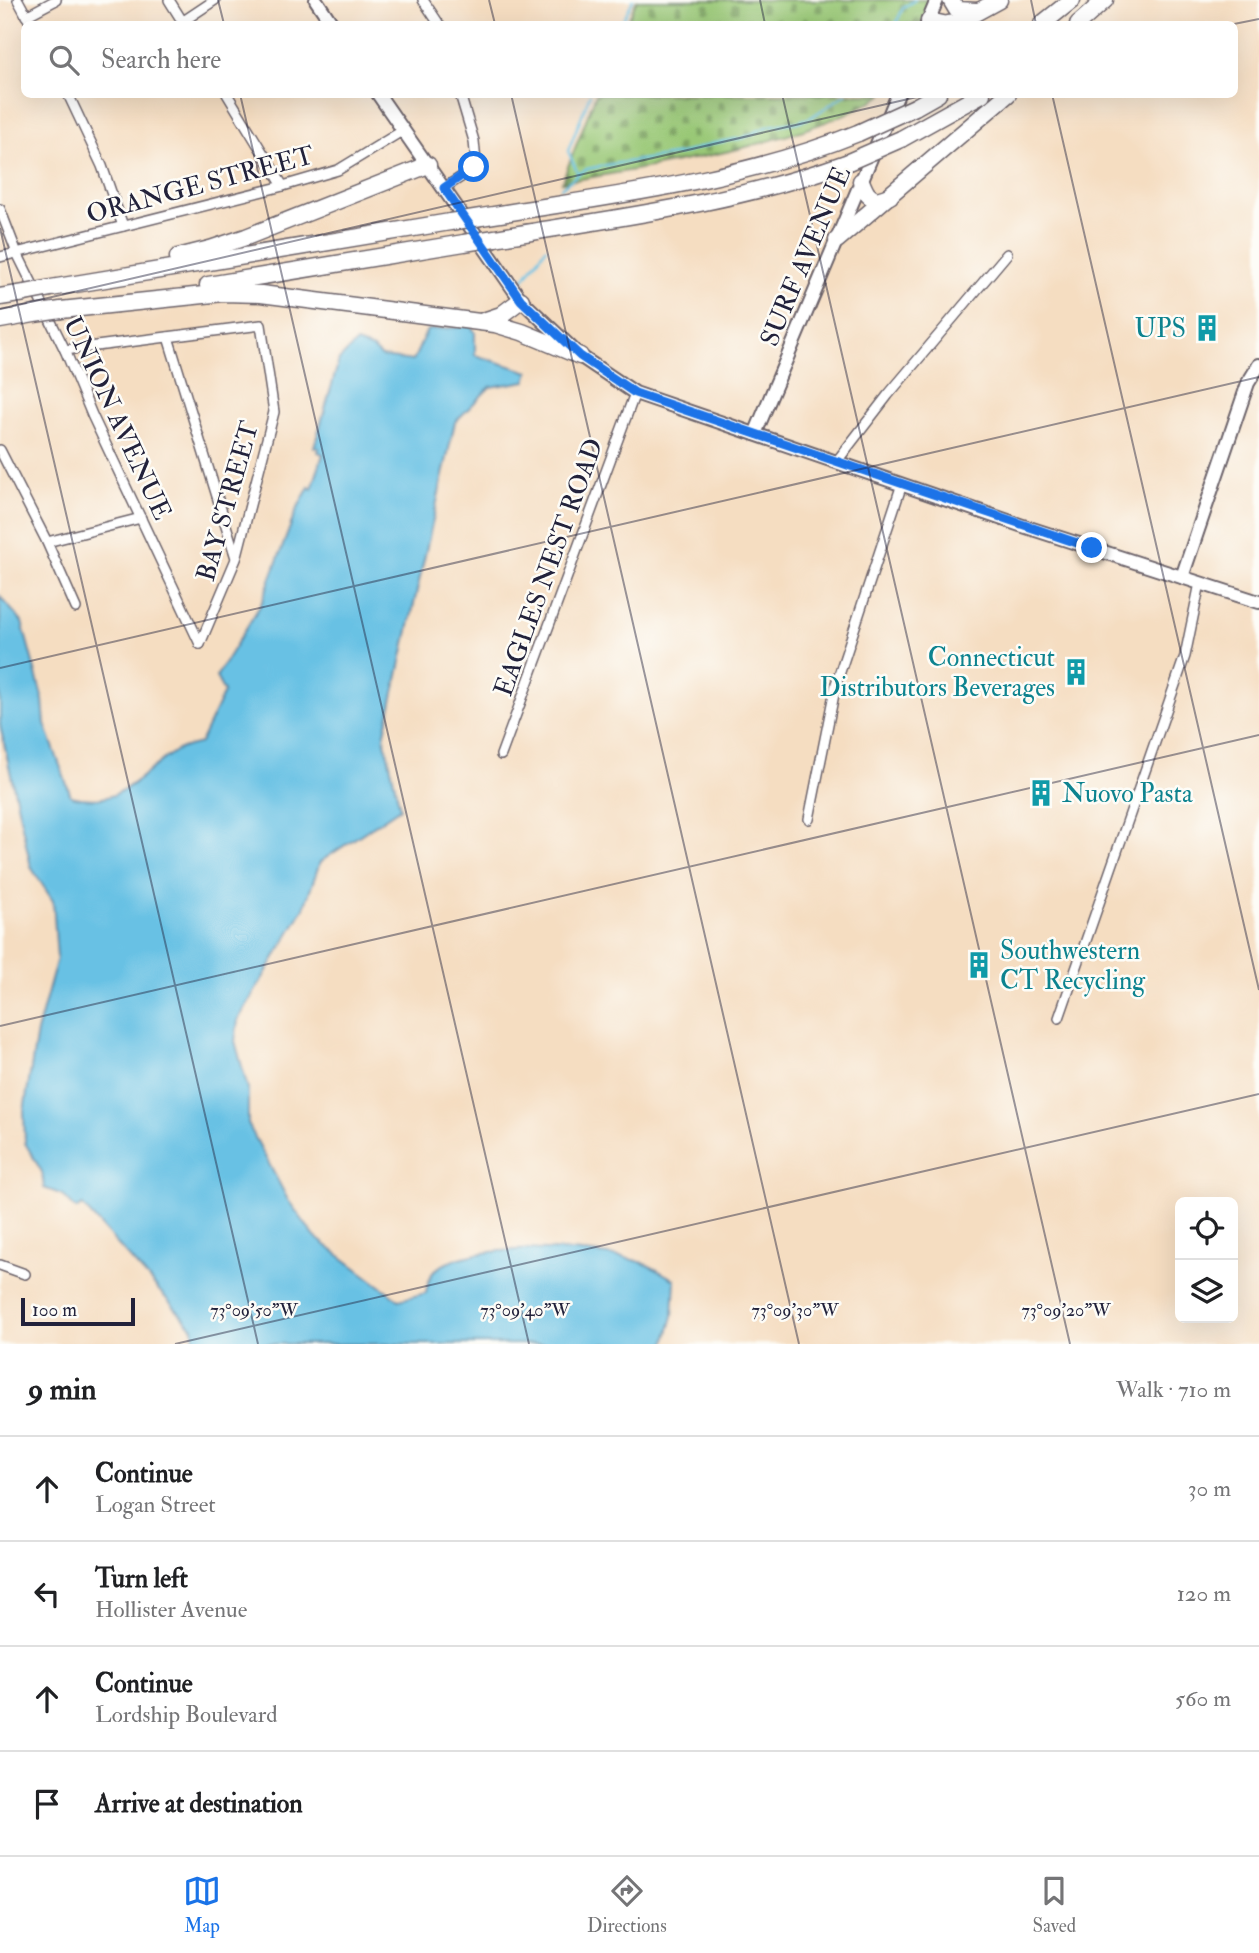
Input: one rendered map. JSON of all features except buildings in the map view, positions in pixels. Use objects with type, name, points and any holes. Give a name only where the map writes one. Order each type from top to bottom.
[{"type":"highway","points":[[951,0],[957,10],[979,10]]},
{"type":"highway","points":[[960,21],[999,0]]},
{"type":"highway","points":[[1046,21],[1072,0]]},
{"type":"highway","points":[[1082,21],[1107,0]]},
{"type":"highway","points":[[1090,21],[1107,0]]},
{"type":"highway","points":[[0,297],[716,177],[797,156],[858,133],[931,98]]},
{"type":"highway","points":[[0,320],[722,199],[846,163],[901,139],[975,98]]},
{"type":"highway","points":[[837,240],[1003,98]]},
{"type":"highway","points":[[51,288],[223,245],[428,165]]},
{"type":"highway","points":[[861,181],[865,192],[871,198],[877,200],[891,195]]},
{"type":"highway","points":[[61,310],[210,294],[247,293],[477,321],[522,332],[580,356]]},
{"type":"highway","points":[[477,321],[496,318],[521,300]]},
{"type":"main road","points":[[316,0],[330,21]]},
{"type":"main road","points":[[937,0],[937,21]]},
{"type":"main road","points":[[381,98],[521,300],[580,356],[635,393],[1020,525],[1259,602]]},
{"type":"main road","name":"SURF AVENUE","points":[[755,434],[896,98]]},
{"type":"main road","points":[[1182,577],[1248,383],[1259,365]]},
{"type":"street","points":[[18,0],[29,20],[56,0]]},
{"type":"street","points":[[169,0],[182,21]]},
{"type":"street","points":[[186,21],[215,0]]},
{"type":"street","points":[[423,0],[437,21]]},
{"type":"street","points":[[70,98],[102,166],[124,226]]},
{"type":"street","points":[[229,98],[283,186]]},
{"type":"street","points":[[444,188],[469,172],[476,162],[475,148],[461,98]]},
{"type":"street","name":"ORANGE STREET","points":[[0,257],[338,170],[402,131]]},
{"type":"street","name":"UNION AVENUE","points":[[0,209],[17,253],[65,350],[92,415],[200,644]]},
{"type":"street","points":[[837,461],[888,395],[1007,254]]},
{"type":"street","name":"BAY STREET","points":[[168,337],[261,325],[275,412],[236,559],[200,644]]},
{"type":"street","points":[[65,350],[168,337],[236,559]]},
{"type":"street","name":"EAGLES NEST ROAD","points":[[500,755],[635,393]]},
{"type":"street","points":[[0,450],[47,542],[76,608]]},
{"type":"street","points":[[809,819],[836,684],[902,484]]},
{"type":"street","points":[[47,542],[141,518]]},
{"type":"street","points":[[1059,1018],[1185,656],[1200,583]]},
{"type":"street","points":[[0,1265],[25,1274]]},
{"type":"green space","points":[[637,0],[931,0],[922,21],[627,21]]},
{"type":"green space","points":[[594,98],[877,98],[848,113],[769,141],[685,161],[562,182]]},
{"type":"water","points":[[471,326],[475,332],[475,355],[529,372],[526,381],[490,387],[455,422],[384,737],[400,808],[320,862],[304,908],[238,1020],[235,1041],[248,1089],[248,1124],[288,1200],[315,1237],[399,1300],[426,1293],[434,1271],[459,1258],[509,1250],[566,1251],[617,1256],[637,1261],[675,1280],[673,1316],[665,1344],[194,1344],[193,1328],[82,1205],[76,1209],[63,1195],[44,1188],[42,1172],[25,1143],[24,1111],[37,1032],[57,958],[53,901],[31,867],[0,725],[0,596],[22,622],[43,700],[45,724],[71,796],[103,798],[127,788],[177,750],[200,743],[224,692],[216,677],[261,604],[296,511],[309,487],[312,489],[323,454],[318,452],[319,448],[314,447],[339,360],[356,343],[373,349],[382,357],[413,361],[427,330]]},
{"type":"waterway","points":[[622,21],[633,0]]},
{"type":"waterway","points":[[897,21],[903,8],[915,0]]},
{"type":"waterway","points":[[561,188],[578,174],[568,151],[588,98]]},
{"type":"waterway","points":[[578,174],[587,169],[681,154],[714,143],[743,138],[769,126],[810,118],[840,98]]},
{"type":"waterway","points":[[524,279],[546,248]]},
{"type":"place","name":"UPS","points":[[1207,328]]},
{"type":"place","name":"Connecticut Distributors Beverages","points":[[1076,672]]},
{"type":"place","name":"Nuovo Pasta","points":[[1041,793]]},
{"type":"place","name":"Southwestern CT Recycling","points":[[979,965]]},
{"type":"route","points":[[474,167],[444,188],[521,300],[580,356],[635,393],[1092,548]]}]
